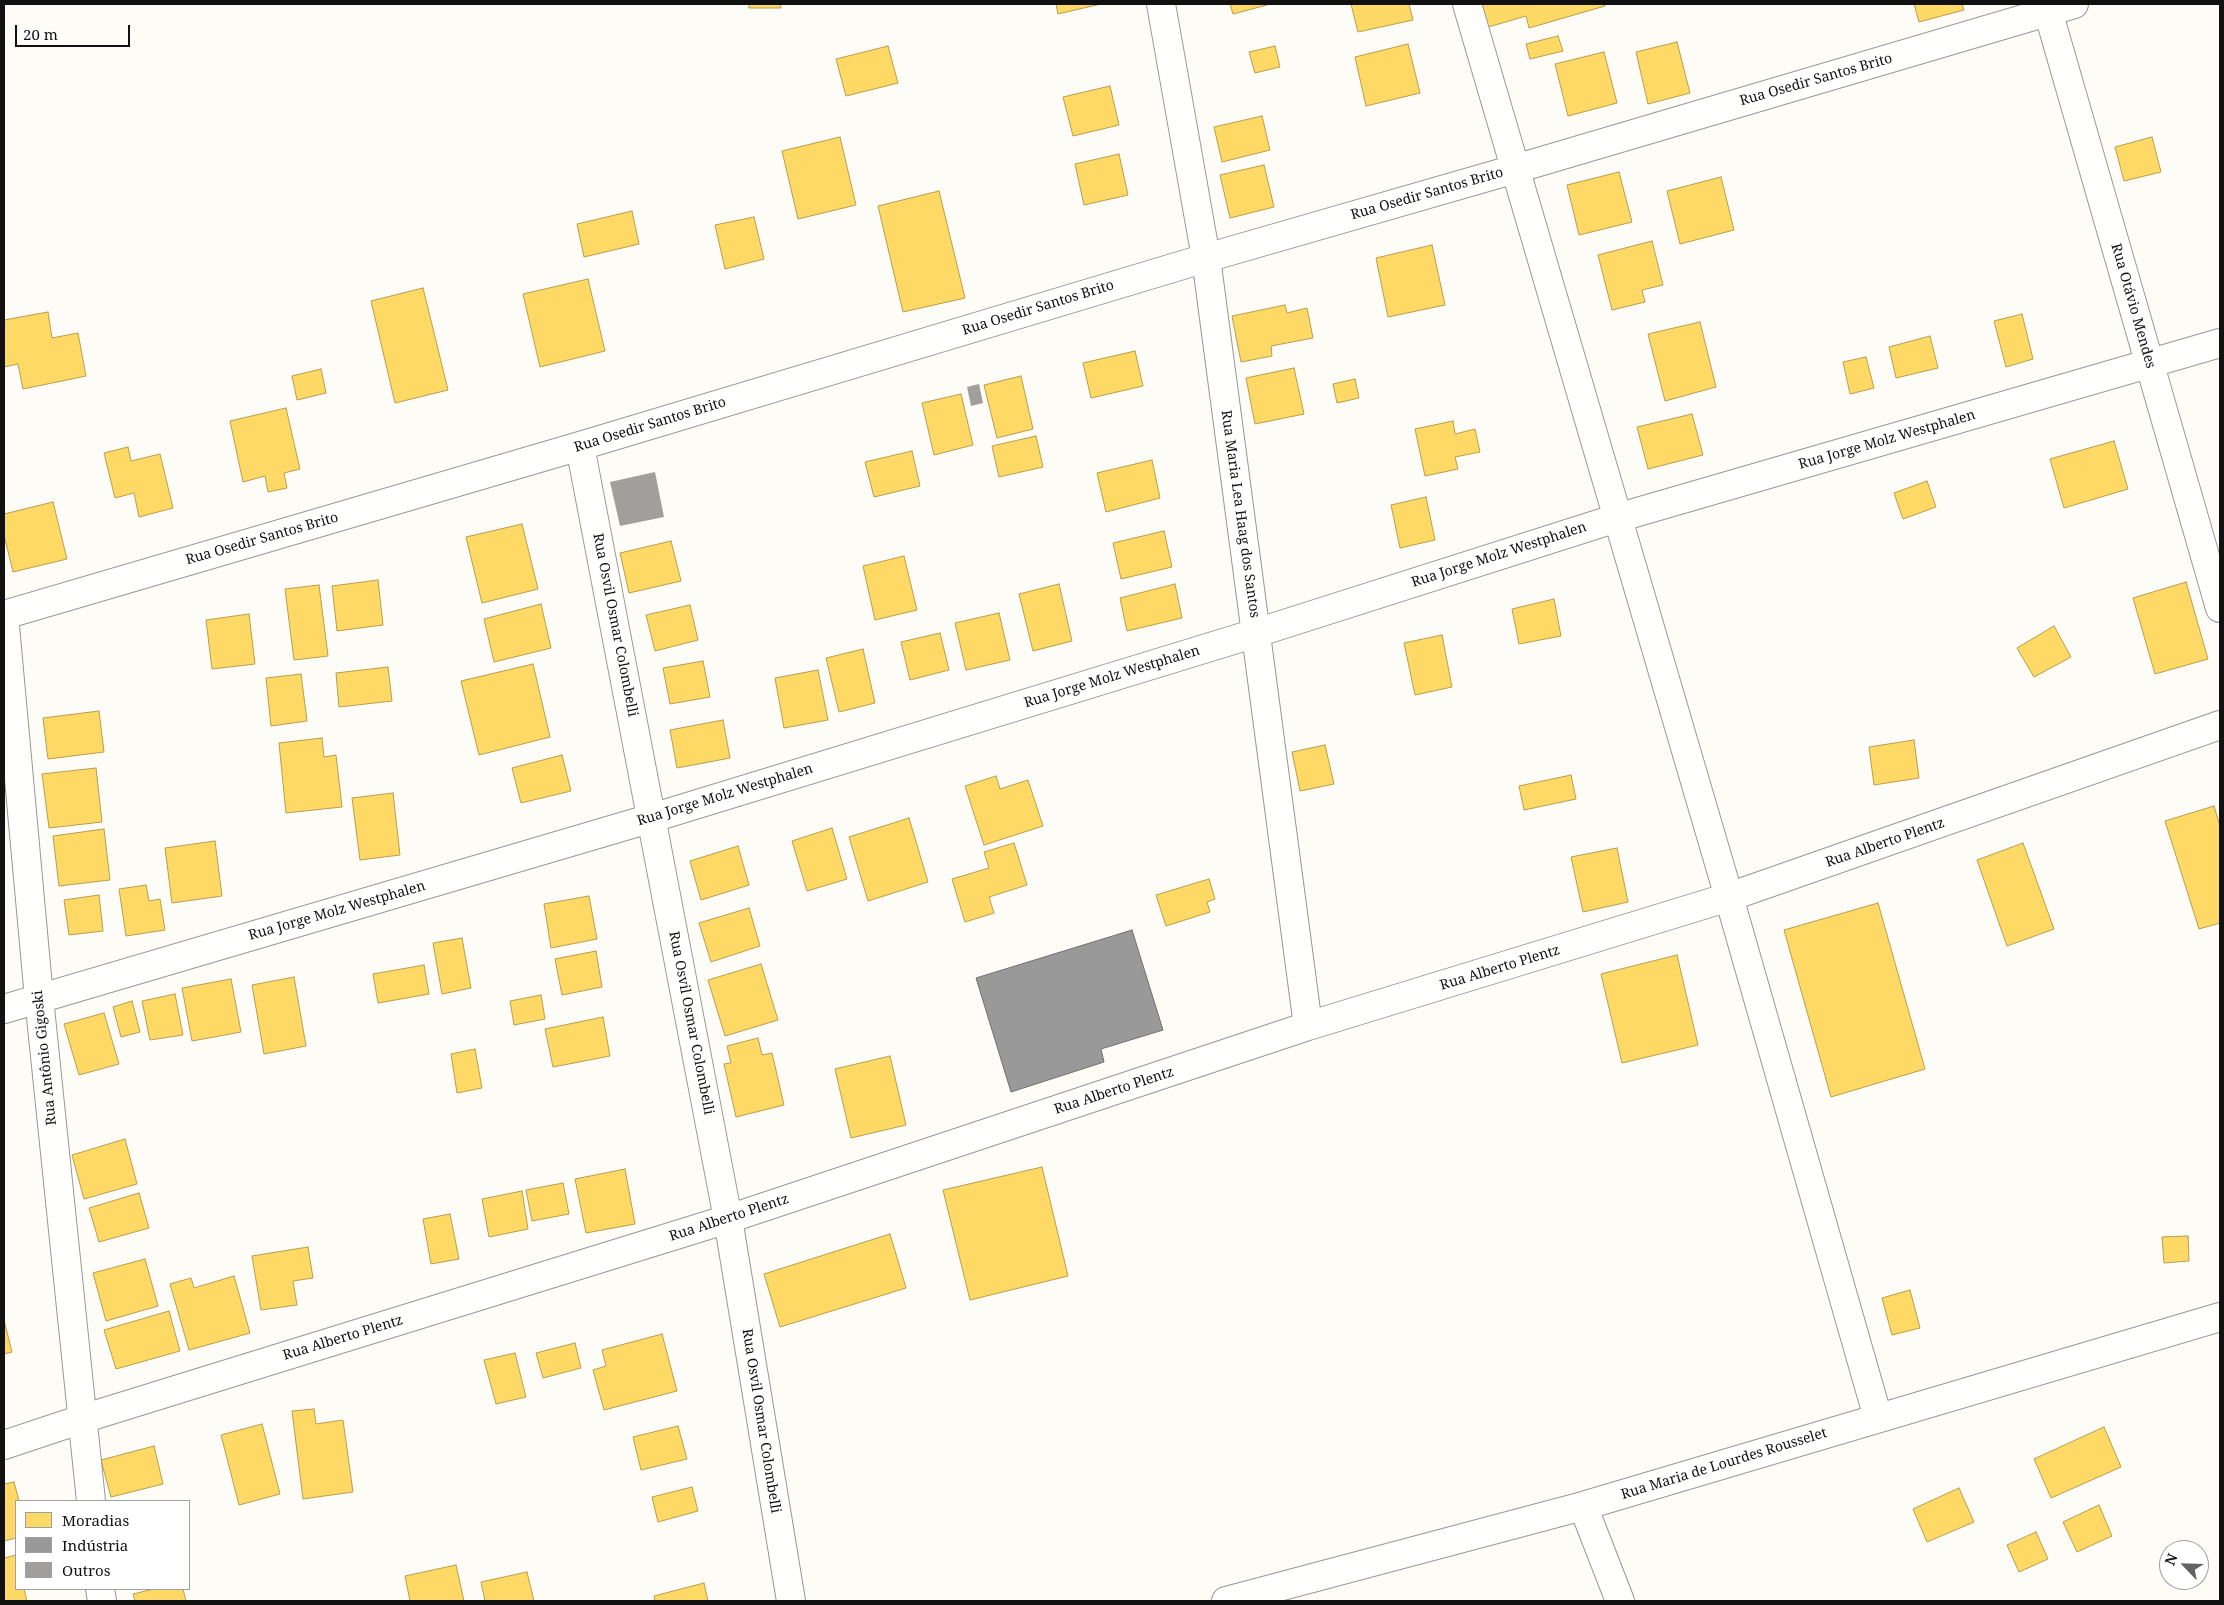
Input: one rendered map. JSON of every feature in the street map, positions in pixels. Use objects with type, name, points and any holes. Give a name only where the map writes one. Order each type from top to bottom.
[{"type":"street","name":"Rua Maria Lea Haag dos Santos","points":[[1161,4],[1206,258],[1308,1026]]},
{"type":"street","points":[[1467,4],[1729,897],[1878,1418]]},
{"type":"street","name":"Rua Osedir Santos Brito","points":[[4,615],[580,446],[1206,258],[1515,169],[2056,6]]},
{"type":"street","name":"Rua Otávio Mendes","points":[[2056,6],[2150,364],[2220,608]]},
{"type":"street","name":"Rua Jorge Molz Westphalen","points":[[4,1009],[652,818],[1256,633],[1617,518],[2220,343]]},
{"type":"street","name":"Rua Osvil Osmar Colombelli","points":[[580,446],[728,1220],[791,1601]]},
{"type":"street","name":"Rua Antônio Gigoski","points":[[4,615],[39,998],[91,1500]]},
{"type":"street","name":"Rua Alberto Plentz","points":[[4,1445],[82,1419],[728,1220],[1308,1026],[1729,897],[2220,725]]},
{"type":"street","name":"Rua Maria de Lourdes Rousselet","points":[[1226,1601],[1583,1506],[2220,1316]]},
{"type":"street","points":[[1583,1506],[1620,1601]]},
{"type":"building: Moradias","points":[[749,4],[780,4],[781,8],[749,8]]},
{"type":"building: Moradias","points":[[1056,4],[1101,4],[1058,14]]},
{"type":"building: Moradias","points":[[1230,4],[1266,4],[1267,5],[1233,14]]},
{"type":"building: Moradias","points":[[1351,4],[1409,4],[1413,20],[1358,32]]},
{"type":"building: Moradias","points":[[1479,4],[1604,4],[1605,6],[1529,28],[1526,16],[1485,28]]},
{"type":"building: Moradias","points":[[1914,4],[1962,4],[1964,10],[1919,22]]},
{"type":"building: Moradias","points":[[1558,36],[1563,51],[1530,59],[1526,44]]},
{"type":"building: Moradias","points":[[1677,42],[1690,93],[1648,104],[1636,52]]},
{"type":"building: Moradias","points":[[1408,44],[1420,93],[1366,106],[1355,57]]},
{"type":"building: Moradias","points":[[888,46],[898,83],[846,96],[836,59]]},
{"type":"building: Moradias","points":[[1275,46],[1280,67],[1255,73],[1249,52]]},
{"type":"building: Moradias","points":[[1604,52],[1617,103],[1568,116],[1555,64]]},
{"type":"building: Moradias","points":[[1110,86],[1119,125],[1073,136],[1063,97]]},
{"type":"building: Moradias","points":[[1262,116],[1270,150],[1222,162],[1214,127]]},
{"type":"building: Moradias","points":[[840,137],[856,205],[798,219],[782,151]]},
{"type":"building: Moradias","points":[[2152,137],[2161,172],[2124,181],[2115,147]]},
{"type":"building: Moradias","points":[[1119,154],[1128,195],[1084,205],[1075,164]]},
{"type":"building: Moradias","points":[[1264,165],[1274,207],[1230,218],[1220,175]]},
{"type":"building: Moradias","points":[[1619,172],[1632,222],[1579,235],[1567,185]]},
{"type":"building: Moradias","points":[[1721,177],[1734,230],[1680,244],[1667,191]]},
{"type":"building: Moradias","points":[[939,191],[965,298],[903,312],[878,206]]},
{"type":"building: Moradias","points":[[632,211],[639,244],[584,257],[577,224]]},
{"type":"building: Moradias","points":[[754,217],[764,259],[725,269],[715,225]]},
{"type":"building: Moradias","points":[[1652,241],[1663,285],[1642,290],[1645,302],[1612,310],[1598,255]]},
{"type":"building: Moradias","points":[[1432,245],[1445,305],[1388,317],[1376,258]]},
{"type":"building: Moradias","points":[[588,279],[605,351],[540,367],[523,294]]},
{"type":"building: Moradias","points":[[423,288],[448,390],[395,403],[371,301]]},
{"type":"building: Moradias","points":[[1285,305],[1287,313],[1307,308],[1313,338],[1271,346],[1272,356],[1241,362],[1232,316]]},
{"type":"building: Moradias","points":[[48,312],[52,338],[78,333],[86,376],[23,389],[18,364],[4,367],[4,320]]},
{"type":"building: Moradias","points":[[2022,314],[2033,359],[2006,367],[1994,321]]},
{"type":"building: Moradias","points":[[1700,322],[1716,387],[1665,401],[1648,334]]},
{"type":"building: Moradias","points":[[1930,336],[1938,368],[1896,378],[1889,347]]},
{"type":"building: Moradias","points":[[1135,351],[1143,386],[1091,398],[1083,363]]},
{"type":"building: Moradias","points":[[1866,357],[1874,388],[1850,394],[1843,362]]},
{"type":"building: Moradias","points":[[1294,368],[1304,414],[1255,424],[1246,378]]},
{"type":"building: Moradias","points":[[321,369],[326,393],[297,400],[292,376]]},
{"type":"building: Moradias","points":[[1021,376],[1033,429],[997,438],[984,385]]},
{"type":"building: Moradias","points":[[1355,379],[1359,398],[1337,403],[1333,384]]},
{"type":"building: Moradias","points":[[961,394],[973,445],[934,455],[922,403]]},
{"type":"building: Moradias","points":[[286,408],[300,469],[284,473],[287,488],[268,492],[265,476],[243,482],[230,421]]},
{"type":"building: Moradias","points":[[1692,414],[1703,455],[1648,469],[1637,427]]},
{"type":"building: Moradias","points":[[1453,421],[1455,434],[1475,429],[1480,452],[1455,457],[1458,469],[1425,476],[1415,429]]},
{"type":"building: Moradias","points":[[1036,436],[1043,467],[999,477],[992,446]]},
{"type":"building: Moradias","points":[[2114,441],[2128,489],[2064,508],[2050,459]]},
{"type":"building: Moradias","points":[[128,447],[131,461],[160,454],[173,508],[139,517],[134,493],[115,498],[104,453]]},
{"type":"building: Moradias","points":[[912,451],[920,486],[874,497],[865,462]]},
{"type":"building: Moradias","points":[[1152,460],[1160,498],[1106,512],[1097,473]]},
{"type":"building: Moradias","points":[[1927,481],[1936,507],[1903,519],[1894,493]]},
{"type":"building: Moradias","points":[[1426,497],[1435,540],[1400,548],[1391,505]]},
{"type":"building: Moradias","points":[[53,502],[67,559],[13,572],[4,535],[4,514]]},
{"type":"building: Moradias","points":[[522,524],[538,589],[482,603],[466,537]]},
{"type":"building: Moradias","points":[[1164,531],[1172,567],[1121,579],[1113,543]]},
{"type":"building: Moradias","points":[[671,541],[681,581],[629,593],[620,553]]},
{"type":"building: Moradias","points":[[904,556],[917,610],[875,620],[863,566]]},
{"type":"building: Moradias","points":[[378,580],[383,625],[337,631],[332,586]]},
{"type":"building: Moradias","points":[[2186,582],[2208,659],[2155,674],[2133,598]]},
{"type":"building: Moradias","points":[[1059,584],[1072,641],[1033,651],[1019,594]]},
{"type":"building: Moradias","points":[[1175,584],[1182,618],[1127,631],[1120,598]]},
{"type":"building: Moradias","points":[[319,585],[328,656],[294,660],[285,589]]},
{"type":"building: Moradias","points":[[1554,599],[1561,636],[1519,644],[1512,609]]},
{"type":"building: Moradias","points":[[541,604],[551,648],[494,662],[484,619]]},
{"type":"building: Moradias","points":[[690,605],[698,640],[655,651],[646,615]]},
{"type":"building: Moradias","points":[[999,613],[1010,660],[966,670],[955,623]]},
{"type":"building: Moradias","points":[[249,614],[255,664],[212,669],[206,620]]},
{"type":"building: Moradias","points":[[2054,626],[2071,657],[2034,677],[2017,648]]},
{"type":"building: Moradias","points":[[940,633],[949,670],[910,680],[901,642]]},
{"type":"building: Moradias","points":[[1442,635],[1452,687],[1415,695],[1404,643]]},
{"type":"building: Moradias","points":[[863,649],[875,703],[839,712],[826,658]]},
{"type":"building: Moradias","points":[[703,661],[710,697],[670,704],[663,668]]},
{"type":"building: Moradias","points":[[533,664],[550,737],[479,755],[461,681]]},
{"type":"building: Moradias","points":[[388,667],[392,701],[339,707],[336,673]]},
{"type":"building: Moradias","points":[[818,670],[828,720],[784,728],[775,678]]},
{"type":"building: Moradias","points":[[301,674],[307,721],[271,726],[266,678]]},
{"type":"building: Moradias","points":[[99,711],[104,752],[48,759],[43,718]]},
{"type":"building: Moradias","points":[[723,720],[730,758],[677,768],[670,730]]},
{"type":"building: Moradias","points":[[322,738],[324,757],[336,755],[342,807],[286,813],[279,743]]},
{"type":"building: Moradias","points":[[1914,740],[1919,778],[1874,785],[1869,747]]},
{"type":"building: Moradias","points":[[1325,745],[1334,784],[1300,791],[1292,752]]},
{"type":"building: Moradias","points":[[562,755],[571,791],[521,803],[512,768]]},
{"type":"building: Moradias","points":[[96,768],[102,822],[49,828],[42,774]]},
{"type":"building: Moradias","points":[[1571,775],[1576,799],[1524,810],[1519,786]]},
{"type":"building: Moradias","points":[[996,776],[1000,789],[1028,780],[1043,826],[984,845],[965,786]]},
{"type":"building: Moradias","points":[[393,793],[400,855],[360,860],[352,798]]},
{"type":"building: Moradias","points":[[2214,806],[2220,826],[2220,923],[2199,929],[2165,821]]},
{"type":"building: Moradias","points":[[909,818],[928,882],[868,901],[849,837]]},
{"type":"building: Moradias","points":[[832,828],[847,879],[807,891],[792,841]]},
{"type":"building: Moradias","points":[[104,829],[110,880],[59,886],[53,836]]},
{"type":"building: Moradias","points":[[215,841],[222,896],[172,903],[165,848]]},
{"type":"building: Moradias","points":[[1014,843],[1027,885],[989,897],[994,913],[965,922],[952,879],[989,868],[984,852]]},
{"type":"building: Moradias","points":[[2023,843],[2054,929],[2007,946],[1977,860]]},
{"type":"building: Moradias","points":[[738,846],[749,885],[701,900],[690,861]]},
{"type":"building: Moradias","points":[[1617,848],[1628,902],[1583,912],[1571,857]]},
{"type":"building: Moradias","points":[[1209,879],[1215,899],[1207,902],[1210,912],[1166,926],[1156,895]]},
{"type":"building: Moradias","points":[[146,885],[149,901],[160,899],[165,930],[126,936],[119,889]]},
{"type":"building: Moradias","points":[[99,895],[103,931],[69,935],[64,900]]},
{"type":"building: Moradias","points":[[589,896],[597,939],[551,948],[544,904]]},
{"type":"building: Moradias","points":[[1878,903],[1925,1069],[1831,1097],[1784,930]]},
{"type":"building: Moradias","points":[[749,908],[760,946],[711,962],[699,923]]},
{"type":"building: Moradias","points":[[462,938],[471,988],[442,994],[433,943]]},
{"type":"building: Moradias","points":[[596,951],[602,987],[562,995],[555,959]]},
{"type":"building: Moradias","points":[[1677,955],[1698,1045],[1622,1063],[1601,974]]},
{"type":"building: Moradias","points":[[761,964],[778,1020],[725,1036],[708,980]]},
{"type":"building: Moradias","points":[[424,965],[429,994],[378,1003],[373,974]]},
{"type":"building: Moradias","points":[[294,977],[306,1046],[264,1054],[252,985]]},
{"type":"building: Moradias","points":[[231,979],[241,1032],[192,1041],[182,988]]},
{"type":"building: Moradias","points":[[175,994],[183,1035],[150,1040],[142,1001]]},
{"type":"building: Moradias","points":[[541,995],[545,1019],[514,1025],[510,1001]]},
{"type":"building: Moradias","points":[[132,1001],[140,1032],[121,1037],[113,1007]]},
{"type":"building: Moradias","points":[[104,1013],[119,1064],[79,1075],[64,1024]]},
{"type":"building: Moradias","points":[[603,1017],[610,1056],[553,1067],[545,1029]]},
{"type":"building: Moradias","points":[[758,1038],[762,1055],[772,1053],[784,1105],[736,1117],[724,1064],[731,1063],[727,1046]]},
{"type":"building: Moradias","points":[[475,1049],[482,1088],[457,1093],[451,1054]]},
{"type":"building: Moradias","points":[[890,1056],[906,1125],[851,1138],[835,1069]]},
{"type":"building: Moradias","points":[[125,1139],[137,1184],[84,1199],[72,1155]]},
{"type":"building: Moradias","points":[[1042,1167],[1068,1276],[970,1300],[943,1190]]},
{"type":"building: Moradias","points":[[625,1169],[635,1224],[586,1233],[575,1179]]},
{"type":"building: Moradias","points":[[563,1183],[569,1214],[532,1221],[526,1190]]},
{"type":"building: Moradias","points":[[522,1191],[528,1229],[489,1237],[482,1199]]},
{"type":"building: Moradias","points":[[139,1193],[149,1228],[99,1242],[89,1208]]},
{"type":"building: Moradias","points":[[450,1214],[459,1259],[431,1264],[423,1219]]},
{"type":"building: Moradias","points":[[890,1234],[906,1288],[780,1327],[764,1274]]},
{"type":"building: Moradias","points":[[2188,1236],[2189,1261],[2164,1263],[2162,1237]]},
{"type":"building: Moradias","points":[[308,1247],[313,1278],[293,1281],[297,1305],[261,1310],[252,1256]]},
{"type":"building: Moradias","points":[[145,1259],[158,1306],[106,1321],[93,1273]]},
{"type":"building: Moradias","points":[[234,1276],[250,1333],[189,1350],[170,1284],[191,1278],[194,1288]]},
{"type":"building: Moradias","points":[[1910,1290],[1920,1328],[1892,1335],[1882,1298]]},
{"type":"building: Moradias","points":[[169,1311],[180,1351],[116,1369],[104,1330]]},
{"type":"building: Moradias","points":[[4,1320],[12,1352],[4,1354]]},
{"type":"building: Moradias","points":[[662,1334],[677,1391],[604,1410],[593,1370],[606,1366],[602,1350]]},
{"type":"building: Moradias","points":[[575,1343],[581,1368],[543,1378],[536,1353]]},
{"type":"building: Moradias","points":[[515,1353],[526,1397],[496,1404],[484,1360]]},
{"type":"building: Moradias","points":[[314,1409],[316,1424],[343,1420],[353,1492],[303,1499],[292,1411]]},
{"type":"building: Moradias","points":[[262,1424],[280,1494],[239,1505],[221,1435]]},
{"type":"building: Moradias","points":[[678,1426],[687,1459],[641,1470],[633,1437]]},
{"type":"building: Moradias","points":[[2104,1427],[2121,1467],[2051,1498],[2034,1459]]},
{"type":"building: Moradias","points":[[154,1446],[163,1484],[111,1497],[101,1460]]},
{"type":"building: Moradias","points":[[14,1482],[19,1500],[15,1500],[15,1538],[4,1541],[4,1484]]},
{"type":"building: Moradias","points":[[692,1487],[698,1511],[658,1522],[652,1497]]},
{"type":"building: Moradias","points":[[1959,1488],[1974,1522],[1927,1542],[1913,1509]]},
{"type":"building: Moradias","points":[[2099,1505],[2112,1536],[2077,1552],[2063,1522]]},
{"type":"building: Moradias","points":[[2036,1532],[2048,1559],[2019,1572],[2007,1545]]},
{"type":"building: Moradias","points":[[15,1555],[15,1590],[24,1590],[27,1601],[4,1601],[4,1558]]},
{"type":"building: Moradias","points":[[456,1565],[464,1601],[410,1601],[405,1576]]},
{"type":"building: Moradias","points":[[527,1572],[534,1601],[485,1601],[481,1582]]},
{"type":"building: Moradias","points":[[704,1583],[708,1601],[655,1601],[654,1596]]},
{"type":"building: Moradias","points":[[150,1590],[183,1590],[186,1601],[135,1601],[133,1594]]},
{"type":"building: Indústria","points":[[1132,930],[1163,1030],[1101,1049],[1104,1062],[1011,1092],[976,978]]},
{"type":"building: Outros","points":[[979,384],[983,403],[971,406],[967,387]]},
{"type":"building: Outros","points":[[655,472],[664,517],[620,526],[610,482]]}]
